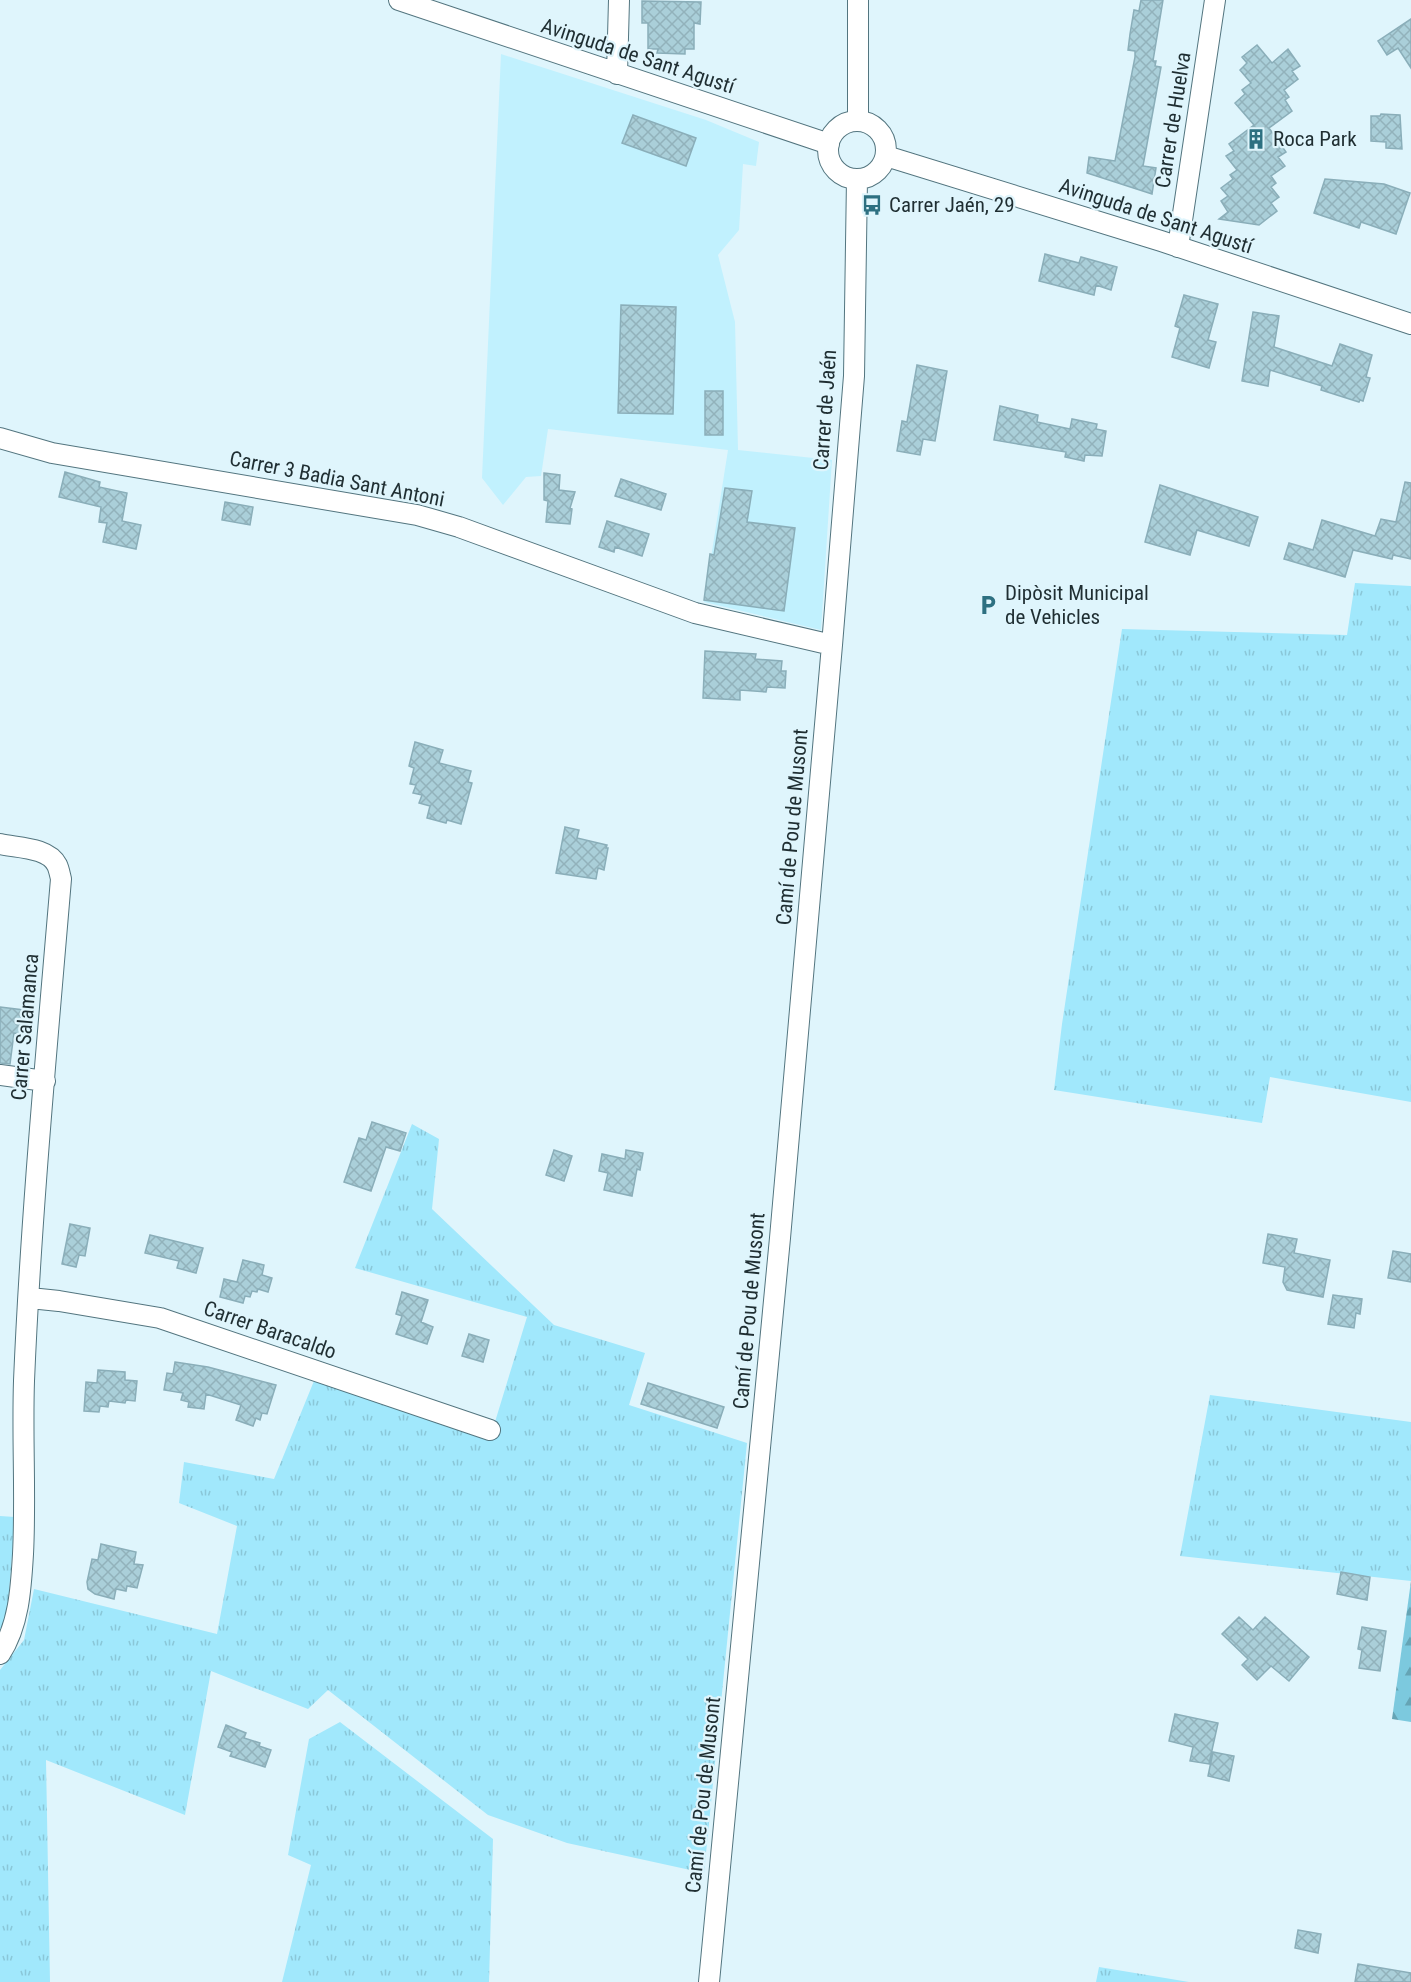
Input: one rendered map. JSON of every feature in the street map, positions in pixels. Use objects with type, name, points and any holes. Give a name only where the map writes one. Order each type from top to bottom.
[{"type":"street","name":"Avinguda de Sant Agustí","points":[[399,0],[829,144]]},
{"type":"street","points":[[617,74],[619,0]]},
{"type":"street","points":[[858,0],[858,120]]},
{"type":"street","name":"Carrer de Huelva","points":[[1178,247],[1215,0]]},
{"type":"street","points":[[858,120],[878,129],[884,137],[886,146],[886,156],[882,165],[876,172],[863,178],[840,173],[830,158],[829,144],[832,136],[842,125],[858,120]]},
{"type":"street","name":"Avinguda de Sant Agustí","points":[[886,156],[1178,247],[1411,324]]},
{"type":"street","name":"Carrer de Jaén","points":[[832,645],[854,376],[857,178]]},
{"type":"street","name":"Carrer 3 Badia Sant Antoni","points":[[0,438],[52,453],[417,515],[459,527],[695,613],[832,645]]},
{"type":"street","name":"Camí de Pou de Musont","points":[[709,1982],[780,1238],[832,645]]},
{"type":"street","name":"Carrer Salamanca","points":[[0,844],[50,856],[58,866],[61,879],[24,1382],[23,1446],[26,1506],[21,1579],[18,1612],[0,1654]]},
{"type":"street","points":[[0,1075],[45,1082]]},
{"type":"street","name":"Carrer Baracaldo","points":[[30,1298],[160,1318],[490,1430]]},
{"type":"shaded area","points":[[501,54],[706,120],[759,142],[756,166],[743,164],[739,230],[718,255],[735,322],[738,450],[832,460],[821,630],[704,602],[728,450],[548,429],[541,476],[526,477],[503,505],[482,478]]},
{"type":"green space","points":[[1355,583],[1411,586],[1411,1102],[1270,1077],[1262,1123],[1054,1090],[1122,629],[1347,635]]},
{"type":"green space","points":[[412,1124],[439,1139],[432,1209],[554,1325],[645,1353],[629,1405],[747,1443],[704,1873],[567,1843],[488,1815],[328,1690],[308,1709],[211,1671],[185,1815],[46,1760],[50,1982],[0,1982],[0,1670],[24,1640],[34,1589],[217,1634],[237,1526],[179,1503],[184,1462],[274,1479],[316,1376],[491,1435],[527,1317],[355,1268]]},
{"type":"green space","points":[[1210,1395],[1411,1422],[1411,1581],[1180,1556]]},
{"type":"green space","points":[[0,1516],[15,1517],[7,1619],[0,1629]]},
{"type":"green space","points":[[1411,1581],[1411,1722],[1392,1719]]},
{"type":"green space","points":[[340,1722],[493,1839],[489,1982],[282,1982],[311,1865],[288,1855],[309,1739]]},
{"type":"green space","points":[[1099,1967],[1189,1982],[1096,1982]]},
{"type":"building","points":[[1141,0],[1163,0],[1153,61],[1156,61],[1155,66],[1161,67],[1143,166],[1156,168],[1152,194],[1087,173],[1089,157],[1115,161],[1135,57],[1135,51],[1128,50],[1130,34],[1134,10],[1139,11]]},
{"type":"building","points":[[642,1],[701,2],[700,24],[694,23],[694,49],[685,49],[685,54],[657,53],[658,49],[648,49],[648,23],[642,23]]},
{"type":"building","points":[[1411,19],[1411,68],[1398,48],[1387,55],[1378,41]]},
{"type":"building","name":"Roca Park","points":[[1257,45],[1272,63],[1288,49],[1300,66],[1292,71],[1298,79],[1284,90],[1289,97],[1285,100],[1292,111],[1269,128],[1286,152],[1278,157],[1285,166],[1271,176],[1276,183],[1271,187],[1279,197],[1271,203],[1277,211],[1259,225],[1219,219],[1228,212],[1221,201],[1228,196],[1221,188],[1233,179],[1230,175],[1237,170],[1226,156],[1234,151],[1229,144],[1254,125],[1235,103],[1245,94],[1242,90],[1251,83],[1240,70],[1247,63],[1242,57]]},
{"type":"building","points":[[633,115],[696,138],[686,166],[622,143]]},
{"type":"building","points":[[1400,115],[1402,149],[1386,148],[1386,142],[1371,141],[1371,116]]},
{"type":"building","points":[[1325,179],[1384,184],[1410,193],[1396,234],[1361,222],[1359,228],[1314,213]]},
{"type":"building","points":[[1045,254],[1079,263],[1081,257],[1117,267],[1111,290],[1096,285],[1094,295],[1039,281]]},
{"type":"building","points":[[1184,295],[1218,304],[1208,340],[1216,342],[1209,368],[1172,357],[1180,328],[1175,326]]},
{"type":"building","points":[[621,305],[676,307],[673,414],[618,413]]},
{"type":"building","points":[[1253,312],[1279,316],[1274,347],[1332,366],[1340,344],[1372,355],[1366,377],[1370,378],[1363,401],[1359,402],[1321,390],[1322,386],[1270,370],[1268,386],[1242,381]]},
{"type":"building","points":[[917,365],[947,371],[935,441],[923,439],[920,455],[897,451],[902,421],[907,422]]},
{"type":"building","points":[[705,391],[723,391],[723,435],[705,435]]},
{"type":"building","points":[[1000,406],[1038,415],[1037,422],[1070,429],[1072,419],[1097,424],[1096,429],[1106,431],[1102,456],[1085,455],[1084,461],[1065,457],[1066,452],[994,440]]},
{"type":"building","points":[[65,472],[100,482],[99,487],[127,493],[122,521],[141,525],[136,549],[103,542],[107,523],[99,522],[101,507],[59,497]]},
{"type":"building","points":[[544,473],[560,475],[559,490],[575,492],[570,508],[572,509],[570,524],[546,522],[548,501],[544,500]]},
{"type":"building","points":[[621,479],[666,494],[661,510],[615,496]]},
{"type":"building","points":[[1405,482],[1411,483],[1411,559],[1393,555],[1392,559],[1353,550],[1345,577],[1284,559],[1289,543],[1313,550],[1322,520],[1375,536],[1381,519],[1396,522]]},
{"type":"building","points":[[1160,485],[1258,517],[1249,546],[1197,530],[1190,555],[1145,542]]},
{"type":"building","points":[[725,488],[752,491],[747,522],[795,528],[784,611],[704,600],[710,554],[714,555]]},
{"type":"building","points":[[225,502],[253,507],[250,525],[222,520]]},
{"type":"building","points":[[607,521],[649,534],[642,556],[615,547],[614,552],[599,547]]},
{"type":"building","points":[[705,651],[756,654],[755,659],[782,661],[781,671],[786,671],[785,688],[767,687],[766,692],[740,690],[740,700],[703,698]]},
{"type":"building","points":[[415,742],[443,750],[439,763],[471,771],[468,782],[472,783],[461,824],[427,818],[430,806],[419,803],[422,795],[413,793],[416,785],[410,784],[414,768],[409,766]]},
{"type":"building","points":[[565,827],[579,830],[577,838],[607,845],[604,870],[598,868],[596,879],[556,873]]},
{"type":"building","points":[[0,1007],[24,1010],[21,1034],[14,1033],[10,1064],[0,1063]]},
{"type":"building","points":[[372,1122],[406,1133],[400,1151],[386,1147],[371,1191],[344,1182],[359,1138],[366,1140]]},
{"type":"building","points":[[554,1150],[572,1156],[564,1181],[546,1175]]},
{"type":"building","points":[[626,1150],[643,1153],[640,1170],[637,1169],[632,1196],[604,1190],[608,1173],[599,1171],[602,1154],[625,1159]]},
{"type":"building","points":[[70,1224],[90,1228],[85,1256],[79,1255],[76,1267],[62,1264]]},
{"type":"building","points":[[1268,1234],[1297,1239],[1294,1253],[1330,1260],[1323,1297],[1287,1290],[1283,1282],[1285,1267],[1263,1263]]},
{"type":"building","points":[[150,1235],[203,1248],[196,1273],[177,1268],[179,1261],[145,1253]]},
{"type":"building","points":[[1393,1251],[1411,1254],[1411,1282],[1388,1278]]},
{"type":"building","points":[[243,1260],[264,1265],[262,1275],[272,1278],[268,1292],[258,1289],[257,1292],[252,1291],[250,1297],[245,1296],[243,1303],[220,1297],[224,1279],[237,1282]]},
{"type":"building","points":[[402,1292],[428,1300],[421,1322],[433,1327],[427,1344],[396,1334],[402,1316],[396,1314]]},
{"type":"building","points":[[1333,1295],[1362,1299],[1360,1314],[1356,1313],[1354,1328],[1328,1324]]},
{"type":"building","points":[[469,1334],[489,1340],[483,1362],[462,1356]]},
{"type":"building","points":[[175,1362],[208,1367],[276,1385],[267,1414],[262,1413],[260,1420],[256,1418],[253,1426],[236,1420],[241,1405],[206,1394],[204,1409],[188,1407],[189,1402],[181,1400],[183,1393],[164,1390],[167,1373],[173,1374]]},
{"type":"building","points":[[98,1370],[125,1372],[125,1380],[137,1381],[135,1401],[126,1400],[125,1403],[109,1401],[108,1407],[100,1406],[99,1412],[84,1411],[86,1382],[97,1383]]},
{"type":"building","points":[[648,1383],[724,1407],[717,1428],[641,1404]]},
{"type":"building","points":[[101,1544],[136,1552],[134,1564],[143,1565],[137,1588],[127,1586],[126,1591],[116,1589],[114,1599],[95,1594],[88,1589],[87,1582],[92,1559],[98,1560]]},
{"type":"building","points":[[1341,1572],[1370,1577],[1367,1600],[1337,1594]]},
{"type":"building","points":[[1239,1617],[1253,1630],[1265,1617],[1309,1657],[1289,1681],[1271,1666],[1257,1680],[1242,1665],[1248,1659],[1222,1634]]},
{"type":"building","points":[[1362,1627],[1386,1631],[1380,1671],[1359,1668],[1362,1650],[1358,1649]]},
{"type":"building","points":[[1175,1714],[1218,1723],[1209,1764],[1190,1761],[1193,1747],[1169,1741]]},
{"type":"building","points":[[226,1725],[246,1733],[244,1738],[260,1743],[259,1746],[271,1750],[265,1767],[230,1756],[232,1752],[218,1747]]},
{"type":"building","points":[[1213,1752],[1234,1756],[1229,1781],[1208,1776]]},
{"type":"building","points":[[1298,1930],[1321,1934],[1318,1953],[1295,1948]]},
{"type":"building","points":[[1358,1964],[1411,1973],[1411,1982],[1355,1982]]},
{"type":"place","name":"Roca Park","points":[[1256,139]]},
{"type":"place","name":"Carrer Jaén, 29","points":[[872,205]]},
{"type":"place","name":"Dipòsit Municipal de Vehicles","points":[[988,605]]}]
